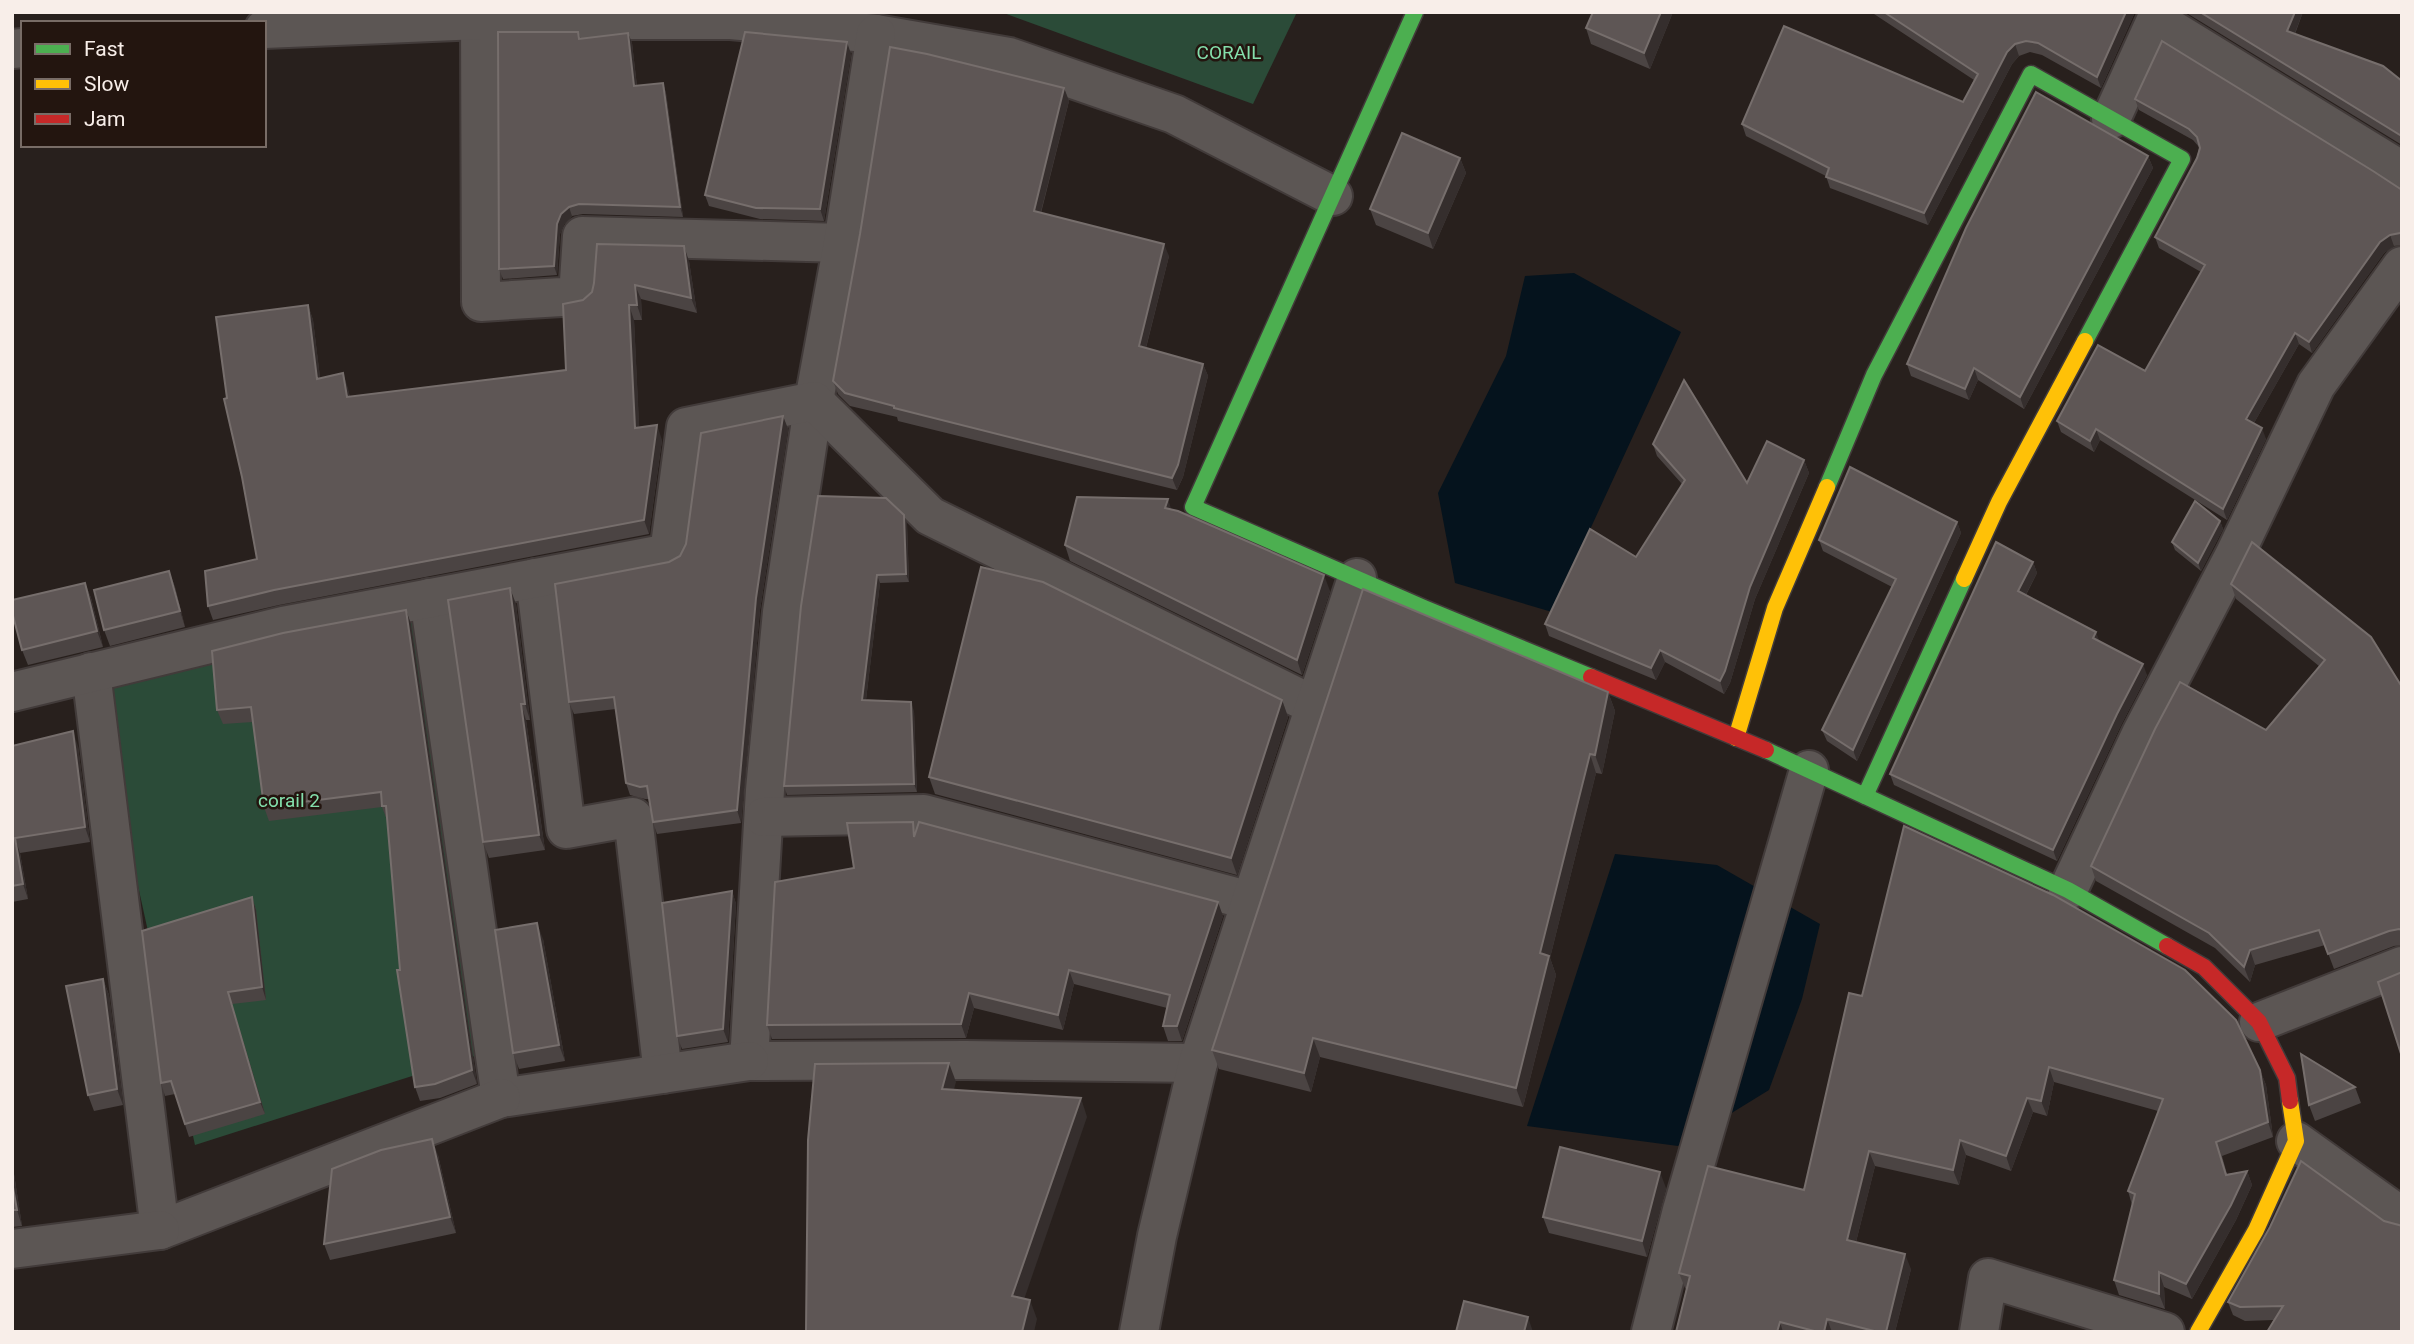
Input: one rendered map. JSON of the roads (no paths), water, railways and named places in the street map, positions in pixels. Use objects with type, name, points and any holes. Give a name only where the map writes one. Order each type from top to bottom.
[{"type":"street","points":[[1415,12],[1193,507],[1809,770],[2068,890],[2204,967],[2259,1022],[2287,1078],[2296,1141],[2256,1230],[2198,1332]]},
{"type":"street","points":[[266,29],[480,20],[731,20],[876,34],[1009,57],[1174,114],[1333,196]]},
{"type":"street","points":[[480,20],[481,302],[578,296],[582,236],[843,243]]},
{"type":"street","points":[[2111,119],[2156,20],[2402,171]]},
{"type":"street","points":[[749,1061],[764,817],[782,612],[814,401],[843,243],[876,34]]},
{"type":"street","points":[[1736,738],[1774,608],[1874,375],[2031,74],[2182,159],[1998,502],[1866,796]]},
{"type":"street","points":[[2068,890],[2141,734],[2235,554],[2316,385],[2402,266]]},
{"type":"street","points":[[12,692],[283,626],[669,552],[685,427],[814,401]]},
{"type":"street","points":[[814,401],[930,516],[1315,706]]},
{"type":"street","points":[[535,578],[566,829],[634,817],[663,1074]]},
{"type":"street","points":[[1139,1332],[1157,1236],[1198,1063],[1357,578]]},
{"type":"street","points":[[429,598],[501,1098]]},
{"type":"street","points":[[91,672],[160,1230]]},
{"type":"street","points":[[1651,1332],[1682,1210],[1809,770]]},
{"type":"street","points":[[764,817],[924,814],[1251,901]]},
{"type":"street","points":[[2259,1022],[2402,966]]},
{"type":"street","points":[[12,1249],[160,1230],[501,1098],[749,1061],[1198,1063]]},
{"type":"street","points":[[2296,1141],[2402,1217]]},
{"type":"street","points":[[1979,1332],[1988,1278],[2165,1332]]},
{"type":"water","points":[[1574,273],[1681,332],[1552,612],[1455,583],[1438,493],[1506,356],[1525,276]]},
{"type":"water","points":[[1615,854],[1717,865],[1820,924],[1802,999],[1769,1090],[1678,1146],[1527,1126]]},
{"type":"park label","name":"CORAIL","points":[[1229,52]]},
{"type":"park label","name":"corail 2","points":[[289,800]]}]
